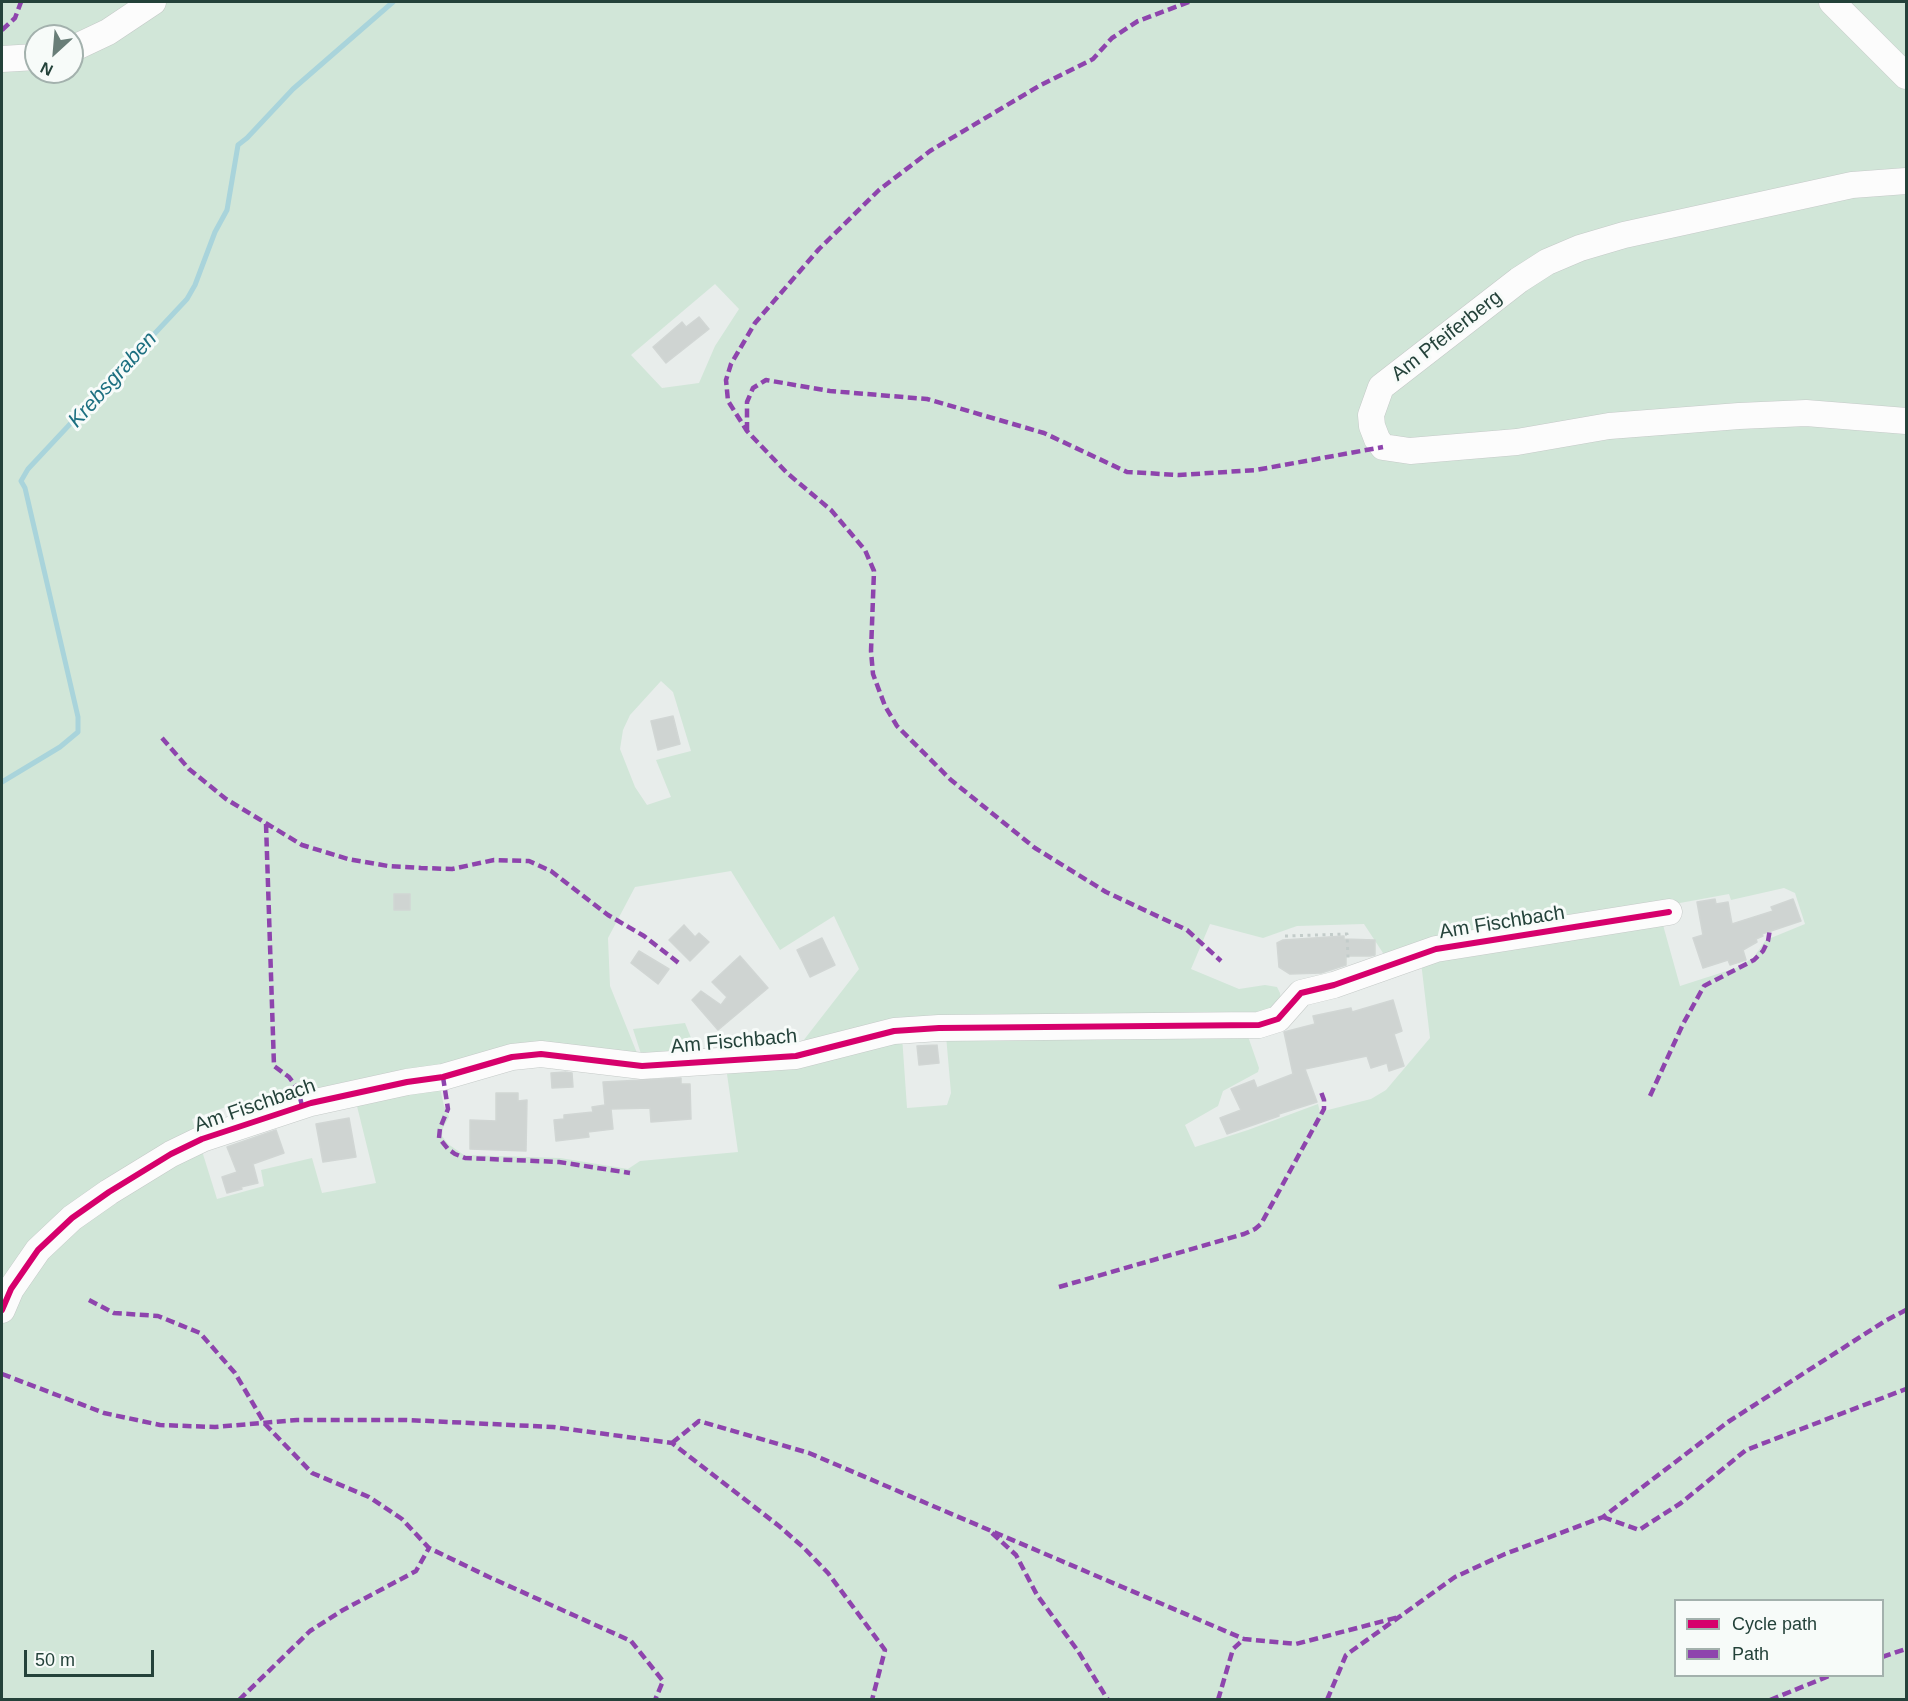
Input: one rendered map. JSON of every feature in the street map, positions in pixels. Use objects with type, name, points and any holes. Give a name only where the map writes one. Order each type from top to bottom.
[{"type":"street","points":[[84,43],[108,32],[153,2]]},
{"type":"street","points":[[1832,2],[1906,76]]},
{"type":"street","points":[[2,59],[24,58]]},
{"type":"street","name":"Am Pfeiferberg","points":[[1906,181],[1852,185],[1648,229],[1580,248],[1546,262],[1519,280],[1381,387],[1371,415],[1372,426],[1383,447],[1410,451],[1516,442],[1609,426],[1739,416],[1806,413],[1906,421]]},
{"type":"street","name":"Am Fischbach","points":[[2,1310],[11,1289],[38,1250],[72,1218],[109,1192],[150,1166],[202,1140],[311,1103],[406,1082],[443,1077],[512,1057],[541,1054],[642,1066],[796,1056],[894,1031],[939,1028],[1259,1025],[1278,1019],[1301,993],[1355,979],[1436,950],[1669,912]]},
{"type":"path","points":[[1285,936],[1347,934],[1348,964],[1354,970],[1355,979]]},
{"type":"green space","points":[[2,2],[1906,2],[1906,1699],[2,1699]],"holes":[[[715,284],[739,309],[715,346],[699,383],[662,388],[631,355]],[[661,681],[673,692],[691,751],[656,760],[671,797],[647,805],[635,787],[620,749],[623,730],[630,715]],[[731,871],[780,950],[834,916],[859,969],[803,1041],[639,1058],[610,986],[608,938],[635,887]],[[1784,888],[1795,893],[1805,924],[1766,940],[1753,958],[1736,968],[1680,986],[1658,907],[1729,894],[1731,900]],[[1210,924],[1263,938],[1297,926],[1364,924],[1392,969],[1421,962],[1430,1038],[1386,1090],[1371,1099],[1320,1112],[1318,1104],[1195,1147],[1185,1125],[1218,1106],[1223,1091],[1258,1072],[1259,1068],[1243,1022],[1264,1017],[1281,1002],[1277,987],[1265,985],[1239,989],[1191,969]],[[914,1024],[945,1024],[951,1093],[947,1105],[907,1108],[902,1036],[767,1066],[726,1067],[738,1152],[640,1161],[628,1169],[560,1158],[464,1155],[448,1144],[442,1136],[443,1128],[449,1117],[439,1083],[355,1098],[376,1183],[322,1193],[312,1158],[261,1170],[264,1186],[217,1199],[192,1119],[240,1102],[247,1118],[310,1097],[522,1050],[546,1050],[644,1062],[814,1044]]]},
{"type":"green space","points":[[685,1023],[696,1050],[641,1054],[633,1029]]},
{"type":"building","points":[[699,317],[709,329],[666,363],[653,347],[682,322],[686,327]]},
{"type":"building","points":[[673,716],[680,744],[658,750],[651,721]]},
{"type":"building","points":[[394,894],[410,894],[410,910],[394,910]]},
{"type":"building","points":[[1715,899],[1716,904],[1728,902],[1732,924],[1773,911],[1771,907],[1793,899],[1801,921],[1762,934],[1763,936],[1756,939],[1757,942],[1743,950],[1746,960],[1730,965],[1728,960],[1703,968],[1693,938],[1703,935],[1697,902]]},
{"type":"building","points":[[684,925],[695,937],[699,933],[709,942],[690,961],[669,940]]},
{"type":"building","points":[[1344,936],[1344,939],[1375,940],[1375,955],[1346,956],[1346,965],[1321,973],[1290,974],[1279,967],[1277,943],[1283,940]]},
{"type":"building","points":[[822,938],[835,965],[810,977],[797,950]]},
{"type":"building","points":[[639,951],[669,969],[658,984],[631,963]]},
{"type":"building","points":[[740,956],[768,988],[718,1030],[692,1000],[701,991],[721,1005],[727,997],[712,982]]},
{"type":"building","points":[[1393,1000],[1402,1031],[1394,1034],[1404,1066],[1389,1071],[1387,1063],[1371,1068],[1367,1056],[1305,1069],[1317,1102],[1227,1134],[1220,1118],[1241,1110],[1231,1089],[1254,1080],[1257,1088],[1293,1074],[1284,1032],[1315,1024],[1313,1016],[1351,1008],[1352,1012]]},
{"type":"building","points":[[937,1045],[939,1063],[919,1065],[917,1046]]},
{"type":"building","points":[[551,1073],[572,1073],[573,1087],[552,1088]]},
{"type":"building","points":[[681,1078],[681,1084],[690,1084],[691,1119],[651,1122],[650,1108],[611,1109],[613,1129],[588,1132],[589,1137],[556,1141],[554,1120],[564,1119],[564,1115],[593,1112],[592,1107],[605,1105],[603,1082]]},
{"type":"building","points":[[496,1093],[518,1093],[518,1101],[527,1100],[526,1151],[470,1149],[470,1120],[496,1121]]},
{"type":"building","points":[[349,1118],[356,1157],[323,1162],[316,1124]]},
{"type":"building","points":[[276,1130],[284,1153],[253,1164],[258,1183],[227,1193],[222,1177],[237,1172],[227,1147]]},
{"type":"waterway","name":"Krebsgraben","points":[[2,782],[60,747],[78,732],[78,717],[25,488],[21,481],[28,469],[187,299],[195,285],[215,232],[227,210],[238,145],[293,89],[393,2]]},
{"type":"marked path","points":[[2,30],[15,18],[21,2]]},
{"type":"marked path","points":[[1189,2],[1138,21],[1112,38],[1093,59],[1039,86],[930,151],[879,190],[819,249],[755,323],[731,364],[726,380],[728,401],[747,431],[787,473],[831,510],[865,550],[874,571],[871,651],[873,674],[885,706],[897,726],[951,780],[1035,848],[1106,892],[1187,930],[1221,961]]},
{"type":"marked path","points":[[747,431],[747,402],[753,388],[766,380],[830,391],[927,399],[1044,433],[1127,472],[1179,475],[1256,470],[1383,447]]},
{"type":"marked path","points":[[162,738],[189,769],[226,799],[302,845],[348,859],[388,866],[452,869],[494,860],[529,861],[551,871],[608,915],[644,936],[680,964]]},
{"type":"marked path","points":[[266,824],[274,1066],[289,1077],[298,1089],[302,1106]]},
{"type":"marked path","points":[[1650,1096],[1683,1024],[1704,986],[1754,960],[1763,951],[1770,929]]},
{"type":"marked path","points":[[443,1077],[448,1109],[440,1128],[439,1138],[455,1154],[465,1158],[559,1162],[630,1173]]},
{"type":"marked path","points":[[1059,1287],[1255,1229],[1261,1224],[1324,1109],[1320,1089]]},
{"type":"marked path","points":[[89,1300],[114,1313],[158,1316],[200,1333],[235,1373],[265,1424],[312,1473],[369,1497],[402,1519],[429,1548],[631,1641],[663,1681],[655,1700]]},
{"type":"marked path","points":[[1327,1700],[1346,1655],[1455,1577],[1505,1554],[1603,1517],[1728,1422],[1885,1321],[1906,1310]]},
{"type":"marked path","points":[[2,1374],[104,1413],[160,1425],[215,1427],[297,1420],[407,1420],[553,1427],[672,1443],[779,1526],[828,1573],[885,1650],[872,1700]]},
{"type":"marked path","points":[[1603,1517],[1639,1530],[1681,1503],[1746,1450],[1906,1389]]},
{"type":"marked path","points":[[672,1443],[699,1421],[809,1453],[1244,1639],[1296,1644],[1399,1617]]},
{"type":"marked path","points":[[992,1533],[1016,1555],[1037,1595],[1078,1651],[1108,1700]]},
{"type":"marked path","points":[[239,1700],[310,1631],[343,1610],[416,1571],[429,1548]]},
{"type":"marked path","points":[[1218,1700],[1233,1649],[1244,1639]]},
{"type":"marked path","points":[[1884,1656],[1906,1649]]},
{"type":"marked path","points":[[1770,1700],[1827,1677]]},
{"type":"cycle path","points":[[2,1310],[11,1289],[38,1250],[72,1218],[109,1192],[171,1154],[202,1139],[311,1103],[407,1082],[443,1077],[512,1057],[541,1054],[642,1066],[796,1056],[894,1031],[939,1028],[1259,1025],[1278,1019],[1301,993],[1334,985],[1436,949],[1669,912]]}]
